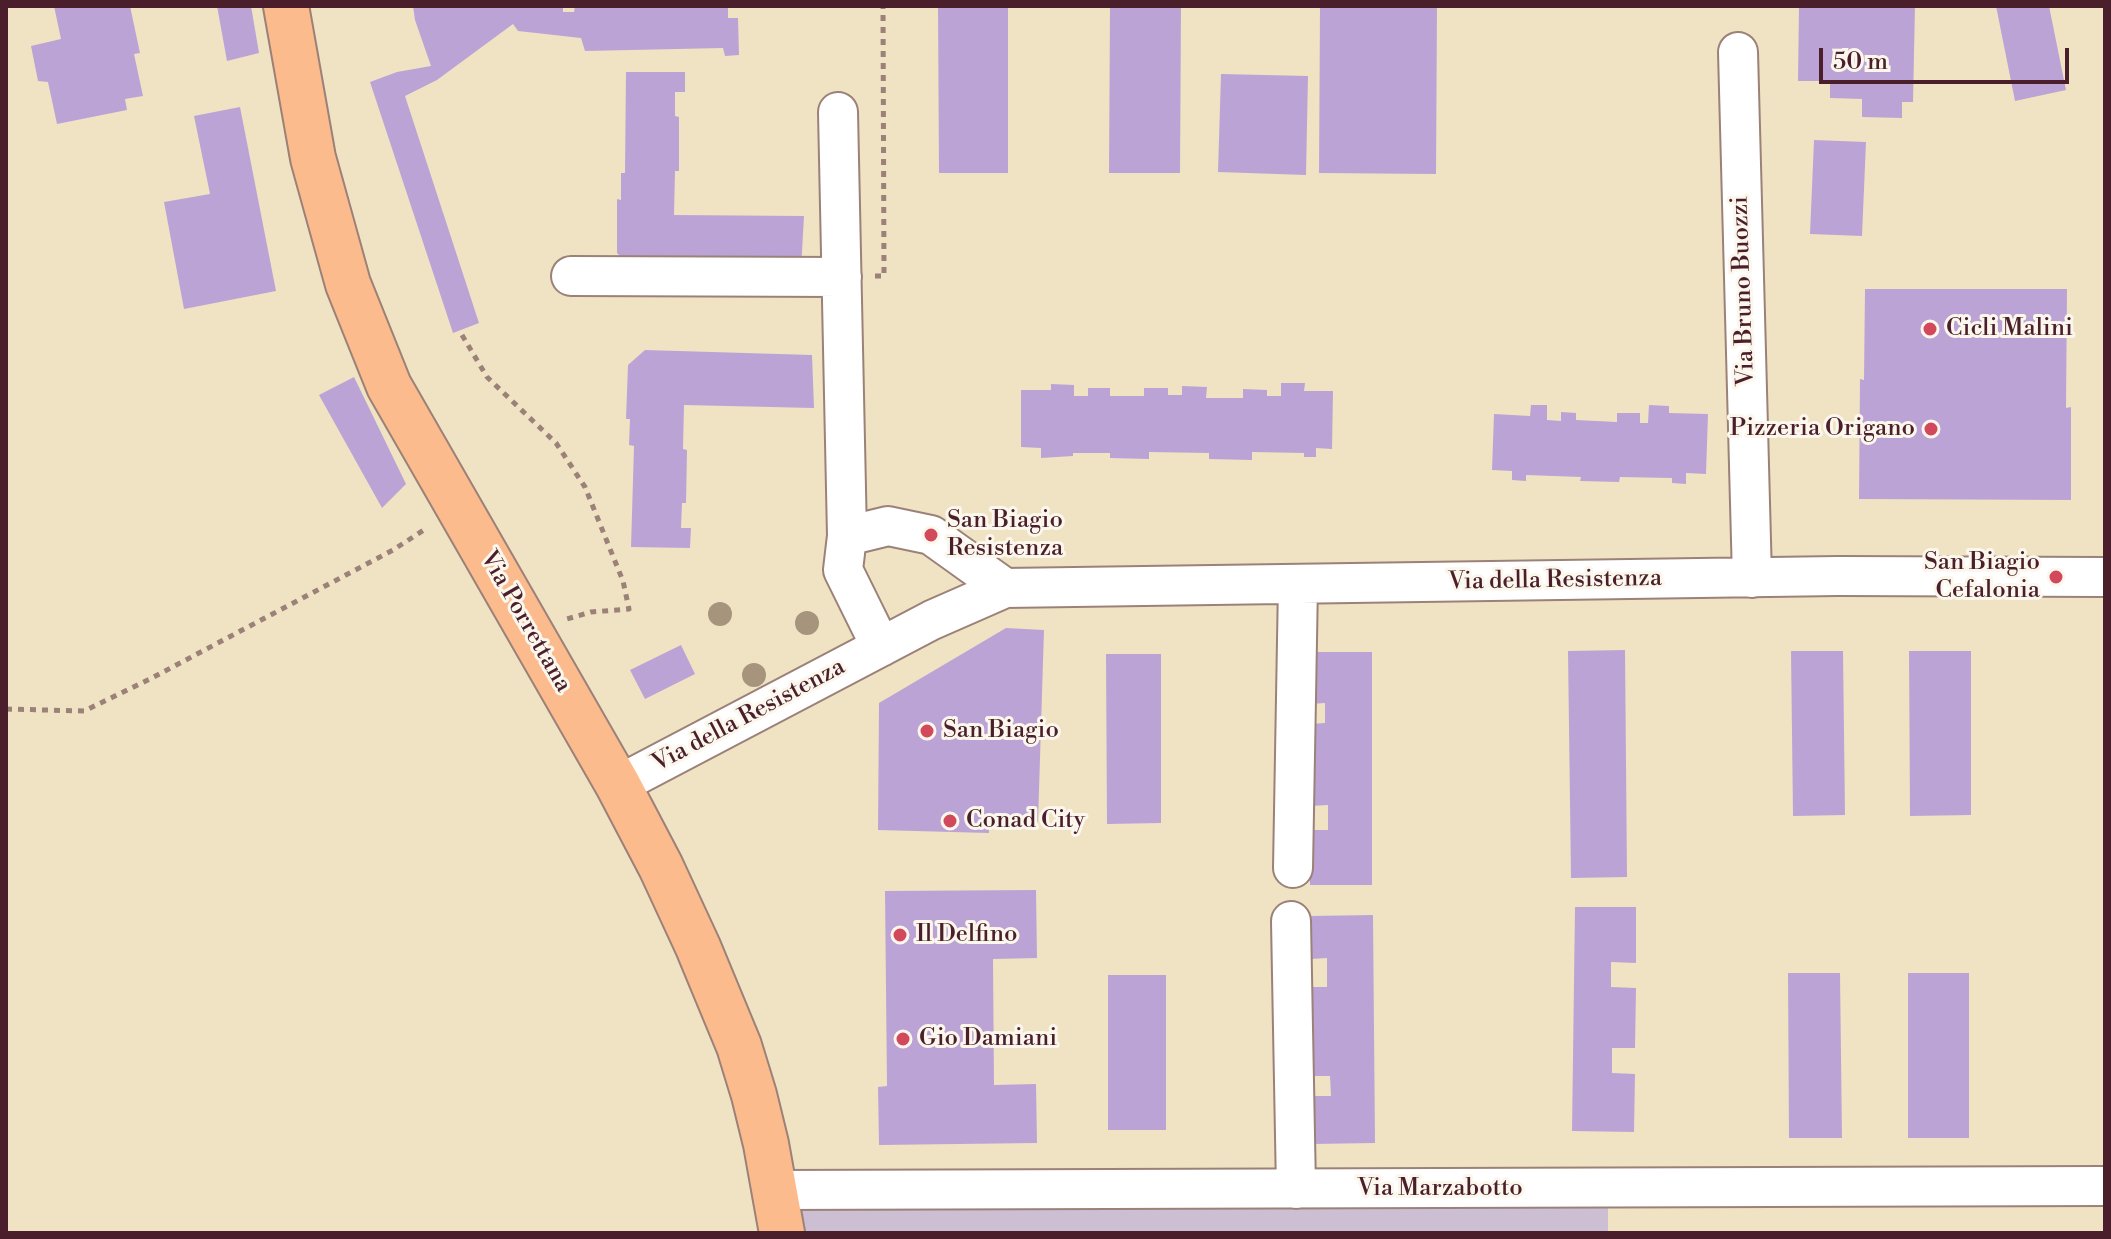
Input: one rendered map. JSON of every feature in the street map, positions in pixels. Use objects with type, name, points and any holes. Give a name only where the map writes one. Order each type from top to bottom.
[{"type":"main road","name":"Via Porrettana","points":[[286,6],[313,158],[348,284],[389,386],[618,785],[674,894],[739,1046],[766,1144],[782,1233]]},
{"type":"street","name":"Via Bruno Buozzi","points":[[1738,52],[1752,578]]},
{"type":"street","points":[[838,112],[847,536],[843,570],[881,647]]},
{"type":"street","points":[[571,276],[842,277]]},
{"type":"street","points":[[847,536],[888,526],[931,535],[1005,588]]},
{"type":"street","name":"Via della Resistenza","points":[[618,785],[932,620],[1005,588],[1752,578],[2105,577]]},
{"type":"street","points":[[1293,868],[1298,584]]},
{"type":"street","points":[[1291,921],[1296,1189]]},
{"type":"street","name":"Via Marzabotto","points":[[775,1190],[2105,1186]]},
{"type":"path","points":[[842,277],[884,276],[883,6]]},
{"type":"path","points":[[462,335],[487,377],[556,443],[578,476],[623,581],[629,609],[591,612],[559,622]]},
{"type":"path","points":[[6,709],[84,711],[393,550],[436,522]]},
{"type":"shaded area","points":[[945,1183],[1608,1208],[1608,1233],[793,1233],[789,1190]]},
{"type":"building","points":[[54,6],[130,6],[140,53],[134,54],[143,96],[125,99],[127,110],[57,124],[48,82],[38,81],[31,46],[61,39]]},
{"type":"building","points":[[217,6],[251,6],[259,53],[227,61]]},
{"type":"building","points":[[413,6],[563,6],[563,12],[574,12],[575,6],[728,6],[728,18],[738,18],[739,55],[725,56],[723,48],[585,51],[581,38],[518,31],[513,24],[437,80],[405,96],[479,323],[453,333],[370,82],[397,72],[431,66]]},
{"type":"building","points":[[938,6],[1008,6],[1008,173],[939,173]]},
{"type":"building","points":[[1110,6],[1181,6],[1180,173],[1109,173]]},
{"type":"building","points":[[1320,6],[1437,6],[1436,174],[1319,173]]},
{"type":"building","points":[[1799,6],[1915,6],[1913,102],[1902,102],[1902,118],[1862,117],[1862,99],[1830,98],[1830,81],[1798,81]]},
{"type":"building","points":[[1996,6],[2049,6],[2066,90],[2015,101]]},
{"type":"building","points":[[626,72],[685,72],[685,92],[675,92],[675,116],[679,117],[679,171],[675,171],[674,215],[804,216],[801,270],[633,269],[617,253],[617,199],[621,200],[621,173],[625,173]]},
{"type":"building","points":[[1221,74],[1308,76],[1306,175],[1218,172]]},
{"type":"building","points":[[240,107],[276,291],[184,309],[164,202],[210,194],[194,116]]},
{"type":"building","points":[[1814,140],[1866,142],[1862,236],[1810,234]]},
{"type":"building","points":[[1865,289],[2067,289],[2066,408],[2071,407],[2071,500],[1859,499],[1860,379],[1864,380]]},
{"type":"building","points":[[645,350],[812,355],[814,408],[684,405],[686,503],[682,503],[681,528],[691,528],[690,548],[631,547],[634,446],[629,445],[630,419],[626,419],[628,365]]},
{"type":"building","points":[[354,377],[406,484],[382,508],[319,395]]},
{"type":"building","points":[[1281,383],[1305,383],[1304,391],[1333,391],[1332,449],[1316,448],[1316,457],[1304,457],[1304,453],[1252,452],[1252,460],[1209,459],[1209,453],[1149,452],[1149,459],[1110,458],[1110,453],[1073,453],[1073,456],[1041,458],[1041,448],[1021,447],[1021,390],[1051,390],[1051,384],[1074,385],[1074,396],[1088,396],[1088,388],[1110,388],[1110,396],[1144,396],[1144,388],[1168,388],[1168,395],[1182,395],[1182,386],[1207,387],[1206,398],[1243,398],[1243,389],[1267,390],[1267,396],[1281,396]]},
{"type":"building","points":[[1531,405],[1547,405],[1547,420],[1561,421],[1561,412],[1576,413],[1576,420],[1617,422],[1617,413],[1640,413],[1640,423],[1648,423],[1649,405],[1669,406],[1669,413],[1708,414],[1706,474],[1686,473],[1686,484],[1672,483],[1672,478],[1620,477],[1619,482],[1526,475],[1526,481],[1512,480],[1512,471],[1492,470],[1494,414],[1530,416]]},
{"type":"building","points":[[1006,628],[1044,630],[1038,822],[989,820],[989,833],[878,830],[879,703]]},
{"type":"building","points":[[681,645],[695,674],[645,699],[630,670]]},
{"type":"building","points":[[1625,650],[1627,877],[1571,878],[1568,651]]},
{"type":"building","points":[[1791,651],[1843,651],[1845,815],[1793,816]]},
{"type":"building","points":[[1909,651],[1971,651],[1971,815],[1910,816]]},
{"type":"building","points":[[1309,652],[1372,652],[1372,885],[1310,885],[1310,830],[1328,830],[1328,805],[1310,806],[1310,724],[1325,723],[1325,703],[1310,704]]},
{"type":"building","points":[[1106,654],[1161,654],[1161,823],[1107,824]]},
{"type":"building","points":[[1036,890],[1037,958],[993,959],[994,1085],[1036,1084],[1037,1143],[879,1145],[878,1087],[887,1086],[885,891]]},
{"type":"building","points":[[1575,907],[1636,907],[1636,963],[1611,962],[1611,987],[1636,988],[1635,1048],[1612,1048],[1612,1073],[1635,1074],[1634,1132],[1572,1131]]},
{"type":"building","points":[[1373,915],[1375,1143],[1312,1144],[1312,1096],[1331,1096],[1330,1076],[1313,1076],[1312,987],[1327,987],[1327,958],[1311,959],[1311,916]]},
{"type":"building","points":[[1788,973],[1840,973],[1842,1138],[1789,1138]]},
{"type":"building","points":[[1908,973],[1969,973],[1969,1138],[1908,1138]]},
{"type":"building","points":[[1108,975],[1166,975],[1166,1130],[1108,1130]]},
{"type":"place","name":"Cicli Malini","points":[[1930,329]]},
{"type":"place","name":"Pizzeria Origano","points":[[1931,429]]},
{"type":"place","name":"San Biagio Resistenza","points":[[931,535]]},
{"type":"place","name":"San Biagio Cefalonia","points":[[2056,577]]},
{"type":"place","name":"San Biagio","points":[[927,731]]},
{"type":"place","name":"Conad City","points":[[950,821]]},
{"type":"place","name":"Il Delfino","points":[[900,935]]},
{"type":"place","name":"Gio Damiani","points":[[903,1039]]}]
